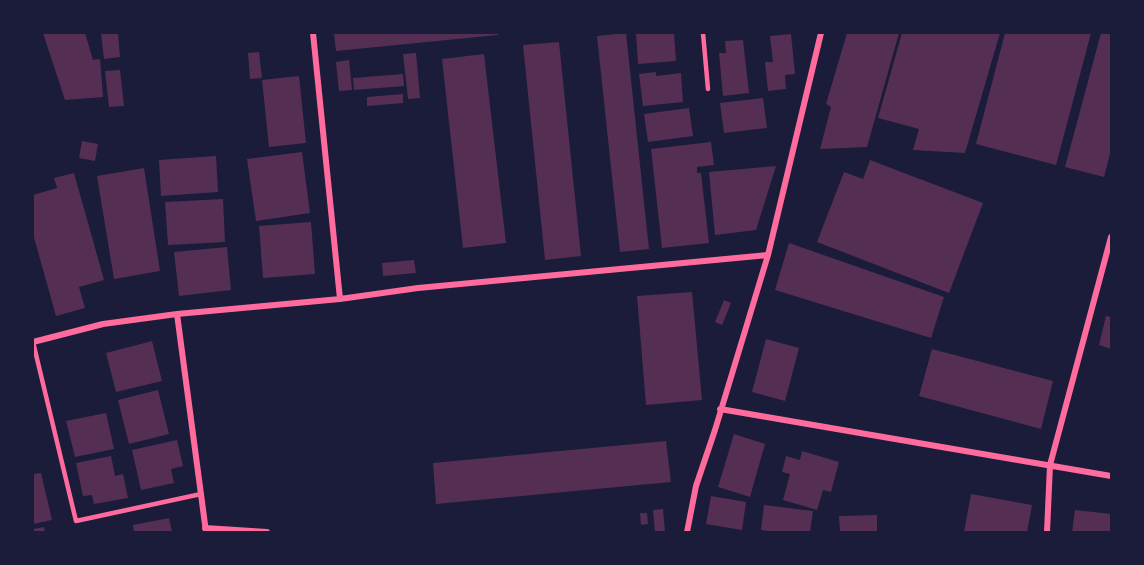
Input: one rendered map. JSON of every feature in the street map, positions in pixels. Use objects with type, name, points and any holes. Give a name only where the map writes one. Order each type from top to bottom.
[{"type":"street","points":[[313,33],[340,298]]},
{"type":"street","points":[[687,532],[696,486],[768,255],[821,33]]},
{"type":"street","points":[[1047,532],[1050,465],[1111,237]]},
{"type":"street","points":[[33,342],[103,324],[177,314],[418,288],[768,255]]},
{"type":"street","points":[[177,314],[206,530],[267,532]]},
{"type":"street","points":[[720,409],[1111,476]]},
{"type":"lane","points":[[703,33],[708,89]]},
{"type":"lane","points":[[33,342],[76,521],[201,494]]},
{"type":"building","points":[[43,33],[85,33],[93,60],[100,59],[103,97],[65,100]]},
{"type":"building","points":[[101,33],[118,33],[120,57],[104,59]]},
{"type":"building","points":[[334,33],[498,33],[498,35],[336,51]]},
{"type":"building","points":[[626,33],[649,249],[620,252],[597,36]]},
{"type":"building","points":[[636,33],[674,33],[676,61],[638,64]]},
{"type":"building","points":[[847,33],[899,33],[867,147],[820,149],[831,107],[826,104]]},
{"type":"building","points":[[902,33],[1000,33],[965,153],[913,150],[919,129],[878,118]]},
{"type":"building","points":[[1005,33],[1091,33],[1056,165],[976,144]]},
{"type":"building","points":[[1101,33],[1111,33],[1111,150],[1104,177],[1065,167]]},
{"type":"building","points":[[791,34],[795,74],[785,75],[786,89],[768,91],[765,62],[773,62],[770,36]]},
{"type":"building","points":[[743,40],[749,93],[723,96],[719,53],[726,53],[725,41]]},
{"type":"building","points":[[559,42],[581,256],[545,260],[523,45]]},
{"type":"building","points":[[259,52],[262,78],[250,79],[248,53]]},
{"type":"building","points":[[416,53],[420,98],[408,99],[403,54]]},
{"type":"building","points":[[484,54],[506,243],[463,248],[442,59]]},
{"type":"building","points":[[349,60],[352,90],[339,91],[336,62]]},
{"type":"building","points":[[120,70],[124,106],[109,107],[105,71]]},
{"type":"building","points":[[656,72],[656,76],[681,73],[683,102],[643,106],[639,74]]},
{"type":"building","points":[[403,74],[404,86],[354,90],[353,78]]},
{"type":"building","points":[[299,76],[306,143],[269,147],[262,80]]},
{"type":"building","points":[[403,94],[403,103],[367,106],[367,97]]},
{"type":"building","points":[[763,98],[767,128],[724,133],[720,103]]},
{"type":"building","points":[[689,108],[693,136],[648,142],[644,114]]},
{"type":"building","points":[[82,141],[98,144],[95,161],[79,158]]},
{"type":"building","points":[[711,142],[714,165],[697,167],[697,173],[701,173],[709,243],[662,248],[651,149]]},
{"type":"building","points":[[302,152],[310,213],[256,221],[247,159]]},
{"type":"building","points":[[216,156],[218,192],[161,196],[159,160]]},
{"type":"building","points":[[870,160],[983,203],[949,293],[817,242],[844,172],[863,179]]},
{"type":"building","points":[[776,166],[756,230],[715,235],[709,172]]},
{"type":"building","points":[[144,168],[160,271],[114,279],[97,176]]},
{"type":"building","points":[[74,173],[104,280],[79,287],[85,308],[56,316],[33,234],[33,195],[57,188],[54,178]]},
{"type":"building","points":[[223,199],[225,242],[168,245],[165,202]]},
{"type":"building","points":[[311,222],[315,274],[263,278],[259,226]]},
{"type":"building","points":[[789,243],[944,297],[931,338],[775,290]]},
{"type":"building","points":[[227,247],[231,290],[179,296],[174,252]]},
{"type":"building","points":[[414,260],[416,273],[383,276],[382,263]]},
{"type":"building","points":[[692,292],[702,400],[646,405],[637,296]]},
{"type":"building","points":[[724,300],[731,303],[722,325],[715,322]]},
{"type":"building","points":[[1106,316],[1111,317],[1111,349],[1099,345]]},
{"type":"building","points":[[766,339],[799,348],[785,401],[752,392]]},
{"type":"building","points":[[152,341],[162,381],[116,392],[106,353]]},
{"type":"building","points":[[932,349],[1053,381],[1041,429],[919,396]]},
{"type":"building","points":[[158,390],[169,434],[129,444],[118,400]]},
{"type":"building","points":[[106,413],[114,449],[75,457],[66,421]]},
{"type":"building","points":[[734,434],[765,444],[750,497],[718,487]]},
{"type":"building","points":[[177,440],[183,466],[171,469],[174,483],[141,490],[132,450]]},
{"type":"building","points":[[666,441],[671,482],[436,504],[433,463]]},
{"type":"building","points":[[802,451],[839,462],[831,492],[823,490],[817,510],[783,500],[790,474],[782,472],[786,456],[800,460]]},
{"type":"building","points":[[111,456],[115,476],[123,474],[128,498],[94,504],[92,495],[83,496],[76,463]]},
{"type":"building","points":[[41,473],[52,520],[33,524],[33,474]]},
{"type":"building","points":[[971,494],[1032,505],[1027,532],[964,532]]},
{"type":"building","points":[[711,496],[746,502],[742,530],[706,524]]},
{"type":"building","points":[[764,505],[813,511],[810,532],[761,530]]},
{"type":"building","points":[[663,509],[665,532],[655,532],[653,510]]},
{"type":"building","points":[[1075,510],[1111,514],[1111,532],[1072,532]]},
{"type":"building","points":[[640,513],[647,513],[648,524],[641,525]]},
{"type":"building","points":[[877,515],[877,532],[840,532],[839,516]]},
{"type":"building","points":[[169,518],[172,532],[134,532],[133,525]]},
{"type":"building","points":[[44,527],[45,532],[33,532],[33,529]]}]
